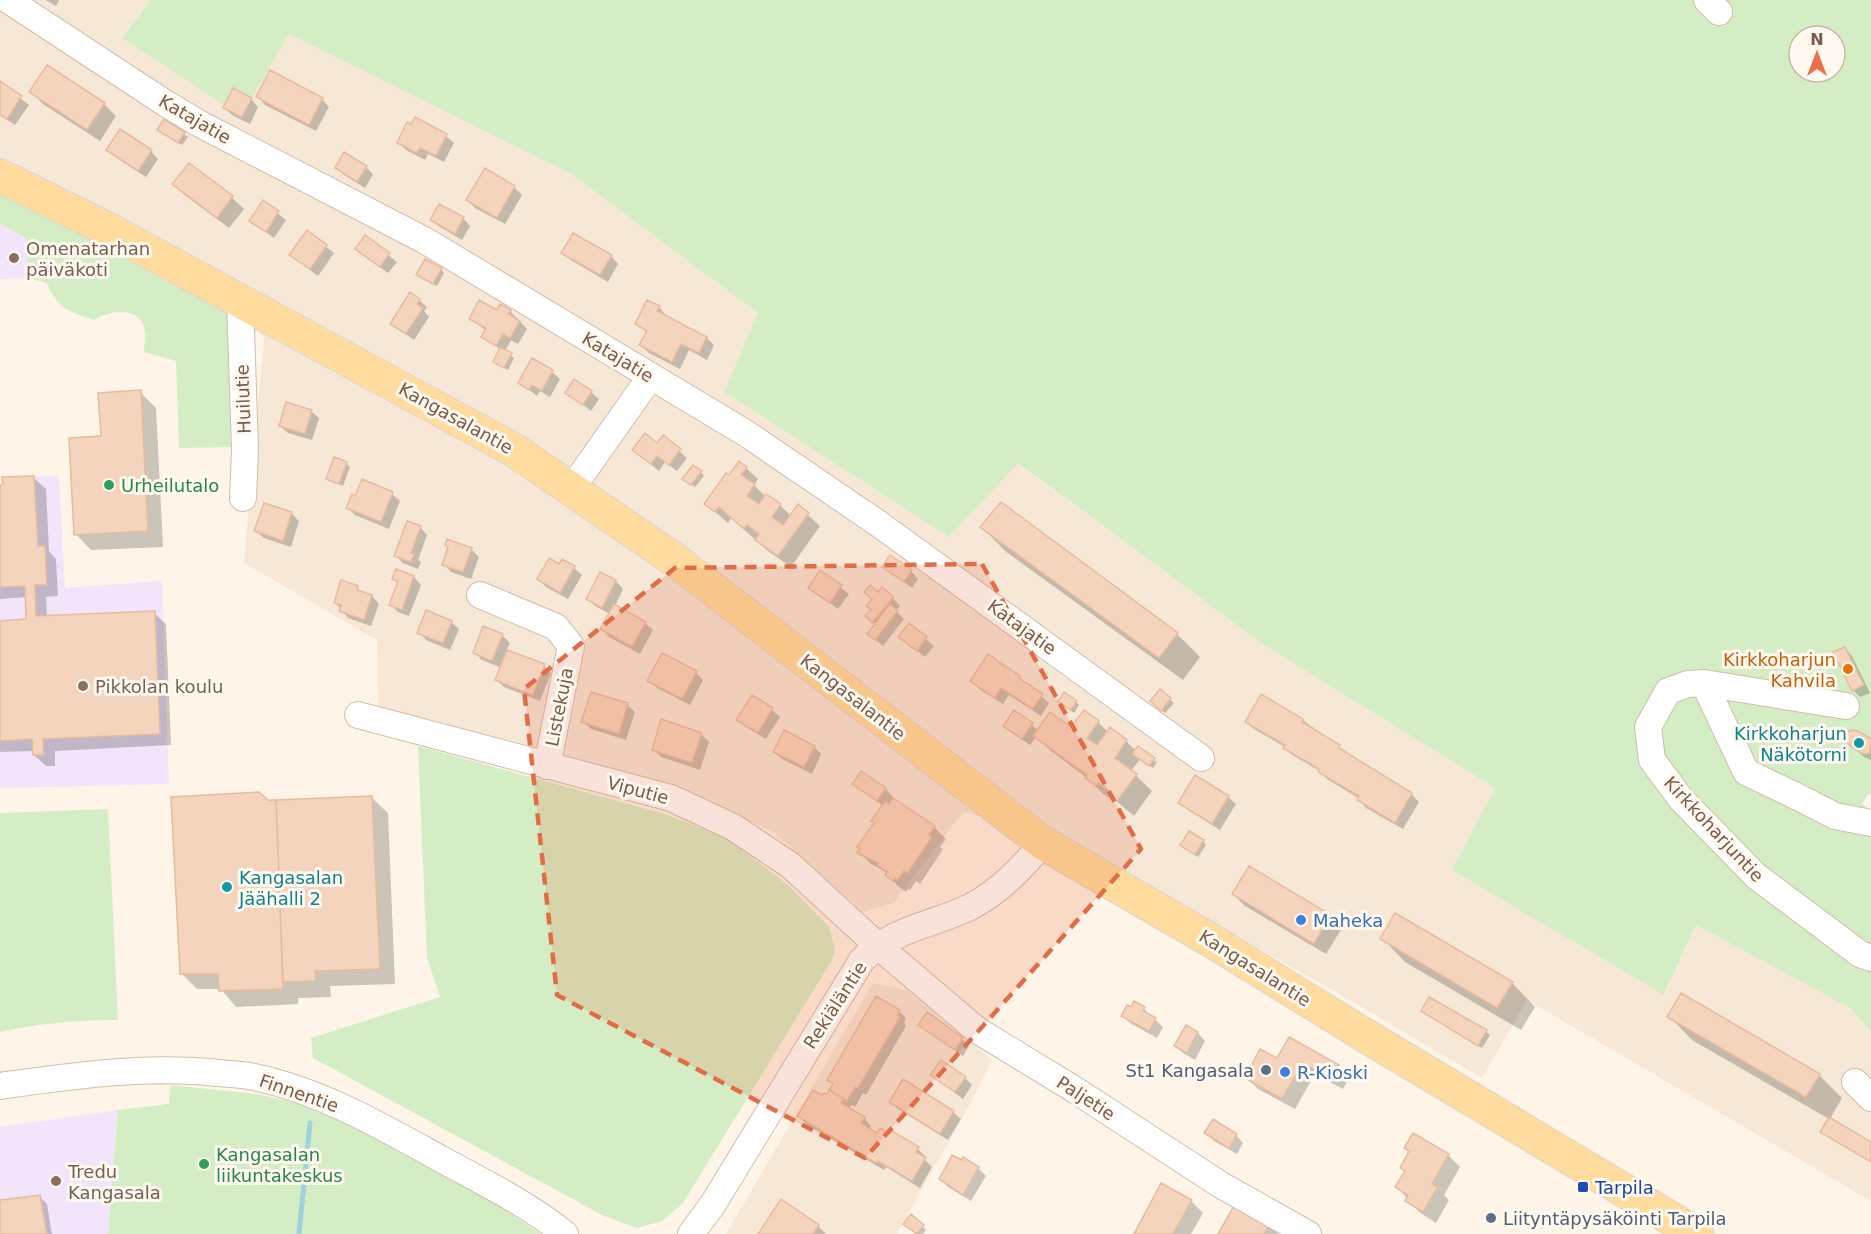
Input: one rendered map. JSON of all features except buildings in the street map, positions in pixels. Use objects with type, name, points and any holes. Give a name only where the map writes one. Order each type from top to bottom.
[{"type":"main road","name":"Kangasalantie","points":[[0,176],[113,232],[514,450],[675,560],[1043,843],[1220,946],[1361,1034],[1698,1234]]},
{"type":"street","name":"Katajatie","points":[[8,0],[200,124],[424,240],[747,434],[879,524],[1201,758]]},
{"type":"street","name":"Huilutie","points":[[240,300],[245,449],[243,498]]},
{"type":"street","points":[[572,488],[651,376]]},
{"type":"street","name":"Listekuja","points":[[480,595],[556,627],[571,646],[547,766]]},
{"type":"street","name":"Kirkkoharjuntie","points":[[1846,706],[1704,684],[1688,684],[1668,691],[1648,726],[1652,760],[1681,799],[1756,876],[1860,954],[1871,958]]},
{"type":"street","points":[[1704,684],[1746,772],[1803,798],[1835,816],[1871,823]]},
{"type":"street","name":"Viputie","points":[[358,715],[671,798],[733,827],[790,865],[877,945]]},
{"type":"street","name":"Rekiäläntie","points":[[691,1234],[713,1204],[862,960],[877,945],[909,929],[970,907],[1021,870],[1043,843]]},
{"type":"street","name":"Paljetie","points":[[877,945],[977,1030],[1072,1088],[1221,1185],[1308,1234]]},
{"type":"street","name":"Finnentie","points":[[0,1086],[96,1074],[161,1069],[252,1076],[295,1088],[364,1116],[484,1182],[566,1234]]},
{"type":"highlighted area","points":[[982,564],[1141,849],[865,1158],[557,995],[524,689],[675,568]]},
{"type":"shaded area","points":[[0,0],[150,0],[122,37],[289,34],[573,175],[758,313],[724,392],[949,537],[1017,463],[1264,645],[1495,788],[1453,870],[1665,995],[1696,925],[1851,1008],[1871,1031],[1871,1201],[1527,1000],[1482,1078],[1336,992],[1049,832],[963,812],[894,903],[863,912],[775,833],[686,792],[438,722],[378,708],[377,640],[244,563],[264,337],[241,321],[0,191]]},
{"type":"shaded area","name":"Omenatarhan päiväkoti","points":[[0,224],[27,237],[28,278],[0,279]]},
{"type":"shaded area","name":"Pikkolan koulu","points":[[59,476],[65,588],[162,581],[169,784],[0,788],[0,485],[3,485],[2,477]]},
{"type":"shaded area","points":[[873,983],[907,990],[992,1060],[897,1234],[726,1234]]},
{"type":"shaded area","name":"Tredu Kangasala","points":[[118,1110],[108,1234],[0,1234],[0,1127]]},
{"type":"green space","points":[[150,0],[1871,0],[1871,795],[1868,794],[1862,804],[1871,810],[1871,1031],[1850,1008],[1696,925],[1664,995],[1452,870],[1495,788],[1264,645],[1018,463],[949,537],[724,392],[758,313],[573,175],[289,34],[241,116],[122,38]]},
{"type":"green space","points":[[0,191],[241,321],[236,447],[179,448],[176,361],[144,352],[143,324],[132,314],[124,312],[108,314],[94,320],[85,317],[60,304],[47,283],[28,278],[26,238],[0,224]]},
{"type":"green space","points":[[418,746],[668,815],[726,838],[788,885],[829,927],[835,949],[832,960],[683,1203],[662,1221],[637,1228],[604,1216],[313,1058],[311,1038],[440,997],[427,958]]},
{"type":"green space","points":[[108,809],[118,1020],[29,1026],[0,1032],[0,813]]},
{"type":"green space","points":[[170,1085],[257,1094],[297,1103],[381,1137],[478,1192],[541,1234],[108,1234],[118,1110],[169,1104]]},
{"type":"waterway","points":[[299,1234],[310,1123]]},
{"type":"place","name":"Omenatarhan päiväkoti","points":[[14,258]]},
{"type":"place","name":"Urheilutalo","points":[[109,485]]},
{"type":"place","name":"Kirkkoharjun Kahvila","points":[[1848,669]]},
{"type":"place","name":"Pikkolan koulu","points":[[83,686]]},
{"type":"place","name":"Kirkkoharjun Näkötorni","points":[[1859,743]]},
{"type":"place","name":"Kangasalan Jäähalli 2","points":[[227,887]]},
{"type":"place","name":"Maheka","points":[[1301,920]]},
{"type":"place","name":"St1 Kangasala","points":[[1266,1070]]},
{"type":"place","name":"R-Kioski","points":[[1285,1072]]},
{"type":"place","name":"Kangasalan liikuntakeskus","points":[[204,1164]]},
{"type":"place","name":"Tredu Kangasala","points":[[56,1181]]},
{"type":"place","name":"Tarpila","points":[[1583,1187]]},
{"type":"place","name":"Liityntäpysäköinti Tarpila","points":[[1491,1218]]}]
